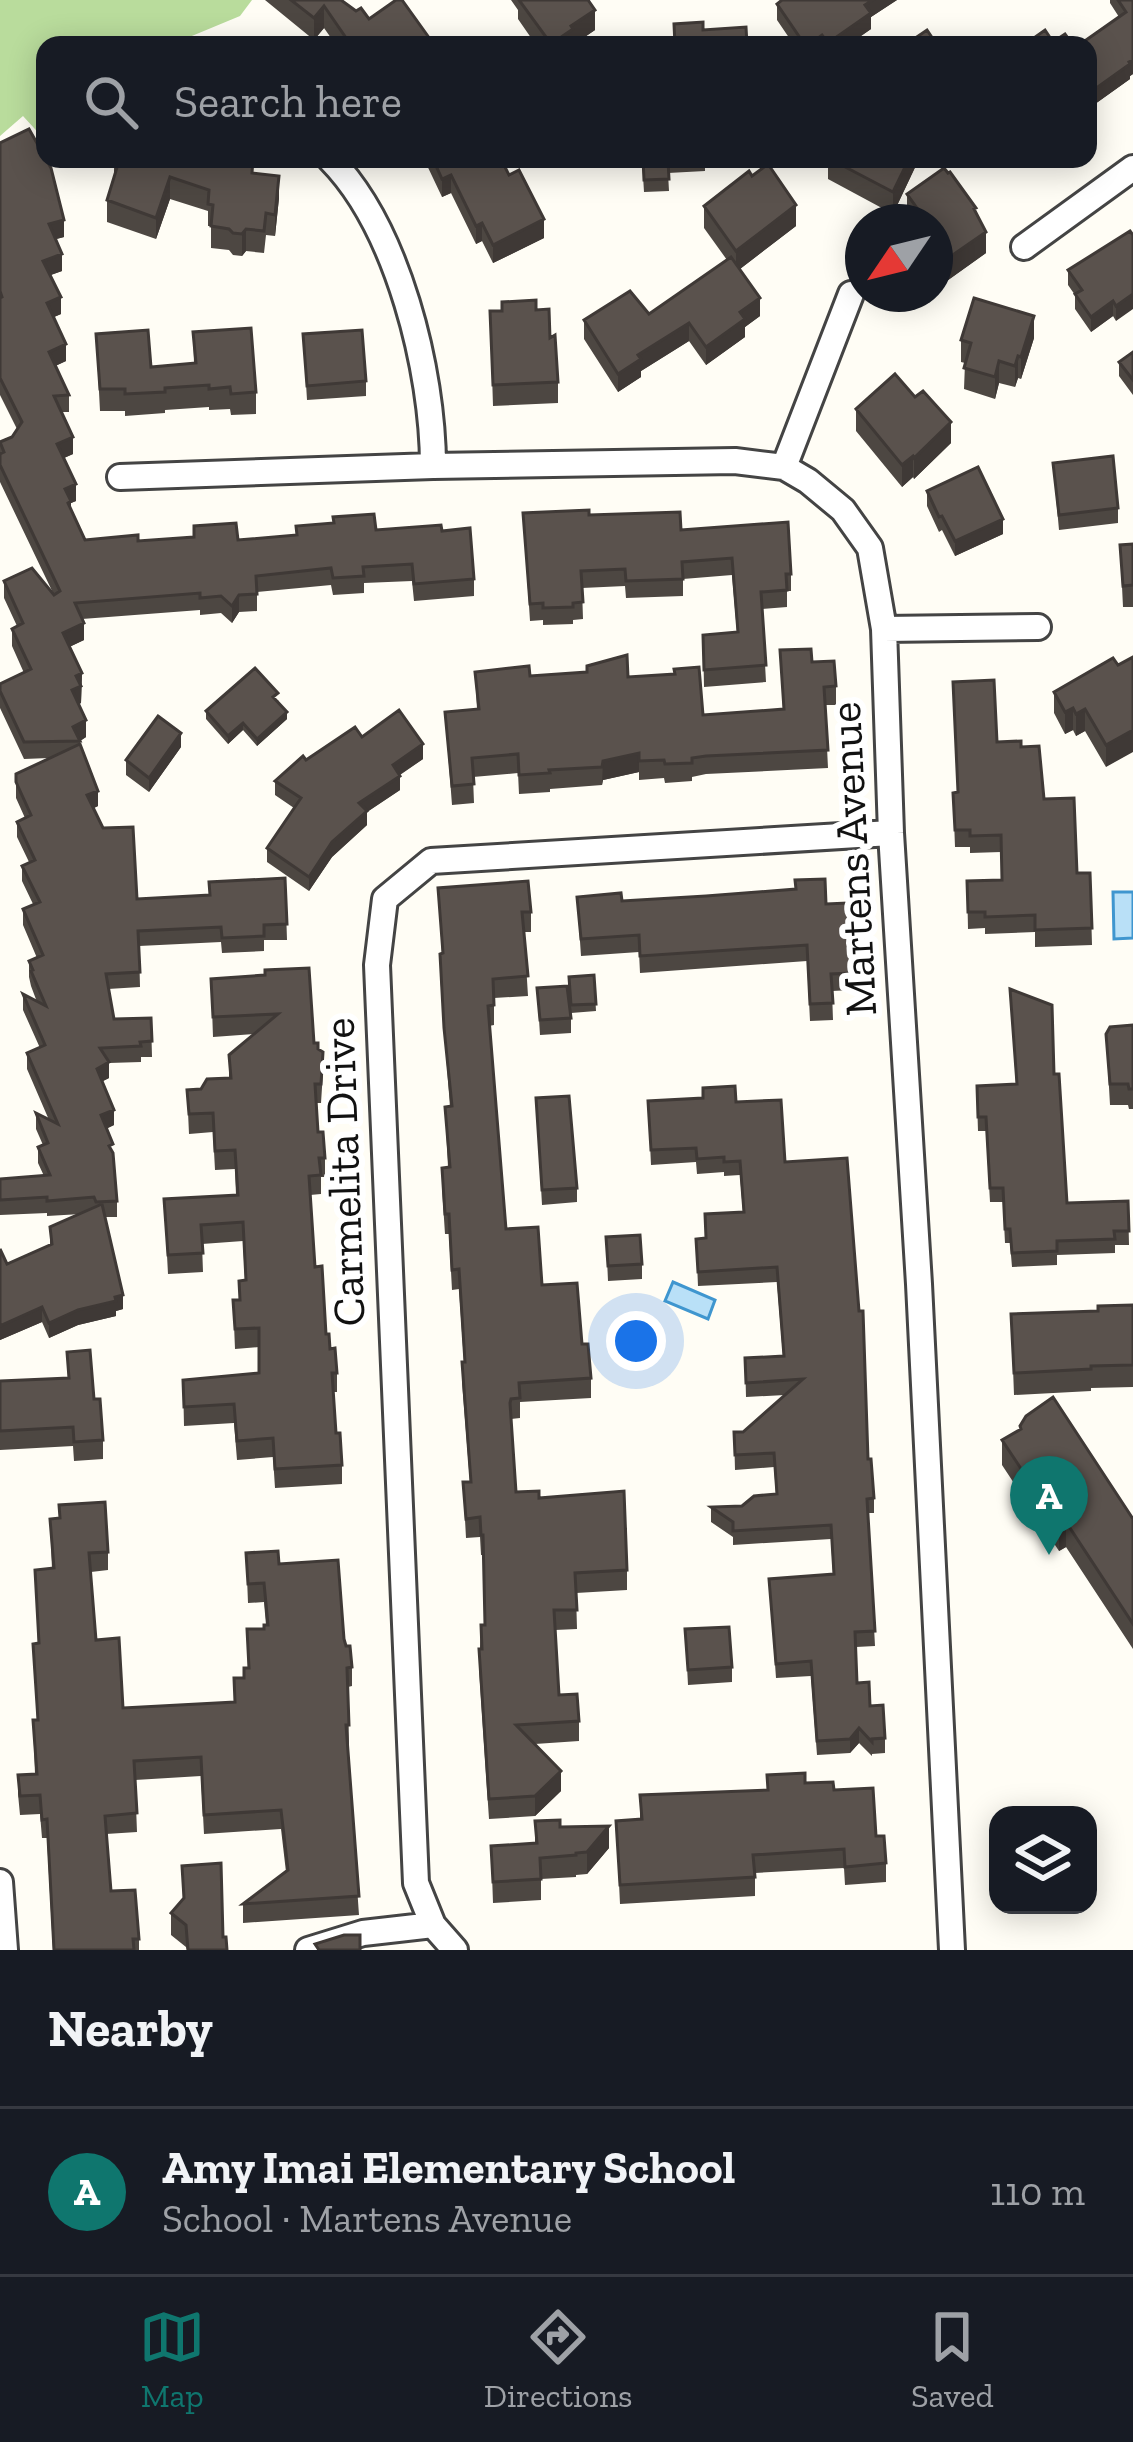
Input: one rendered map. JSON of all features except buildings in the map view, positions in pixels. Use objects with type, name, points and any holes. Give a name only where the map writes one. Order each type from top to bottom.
[{"type":"street","points":[[1024,247],[1133,167]]},
{"type":"street","points":[[339,168],[392,258],[418,342],[433,466]]},
{"type":"street","points":[[784,467],[845,309]]},
{"type":"street","name":"Martens Avenue","points":[[120,477],[735,460],[784,467],[808,481],[843,510],[870,548],[884,629],[890,832],[919,1284],[952,1950]]},
{"type":"street","points":[[884,629],[1038,627]]},
{"type":"street","name":"Carmelita Drive","points":[[455,1950],[433,1925],[416,1883],[377,964],[385,899],[431,861],[890,832]]},
{"type":"street","points":[[0,1882],[5,1950]]},
{"type":"street","points":[[308,1950],[363,1934],[433,1925]]},
{"type":"green space","points":[[0,0],[252,0],[240,16],[192,36],[36,36],[36,130],[23,116],[0,136]]},
{"type":"water","points":[[1113,892],[1133,892],[1133,938],[1114,939]]},
{"type":"water","points":[[673,1282],[715,1300],[708,1319],[665,1301]]},
{"type":"place","name":"Amy Imai Elementary School","points":[[1049,1555]]}]
